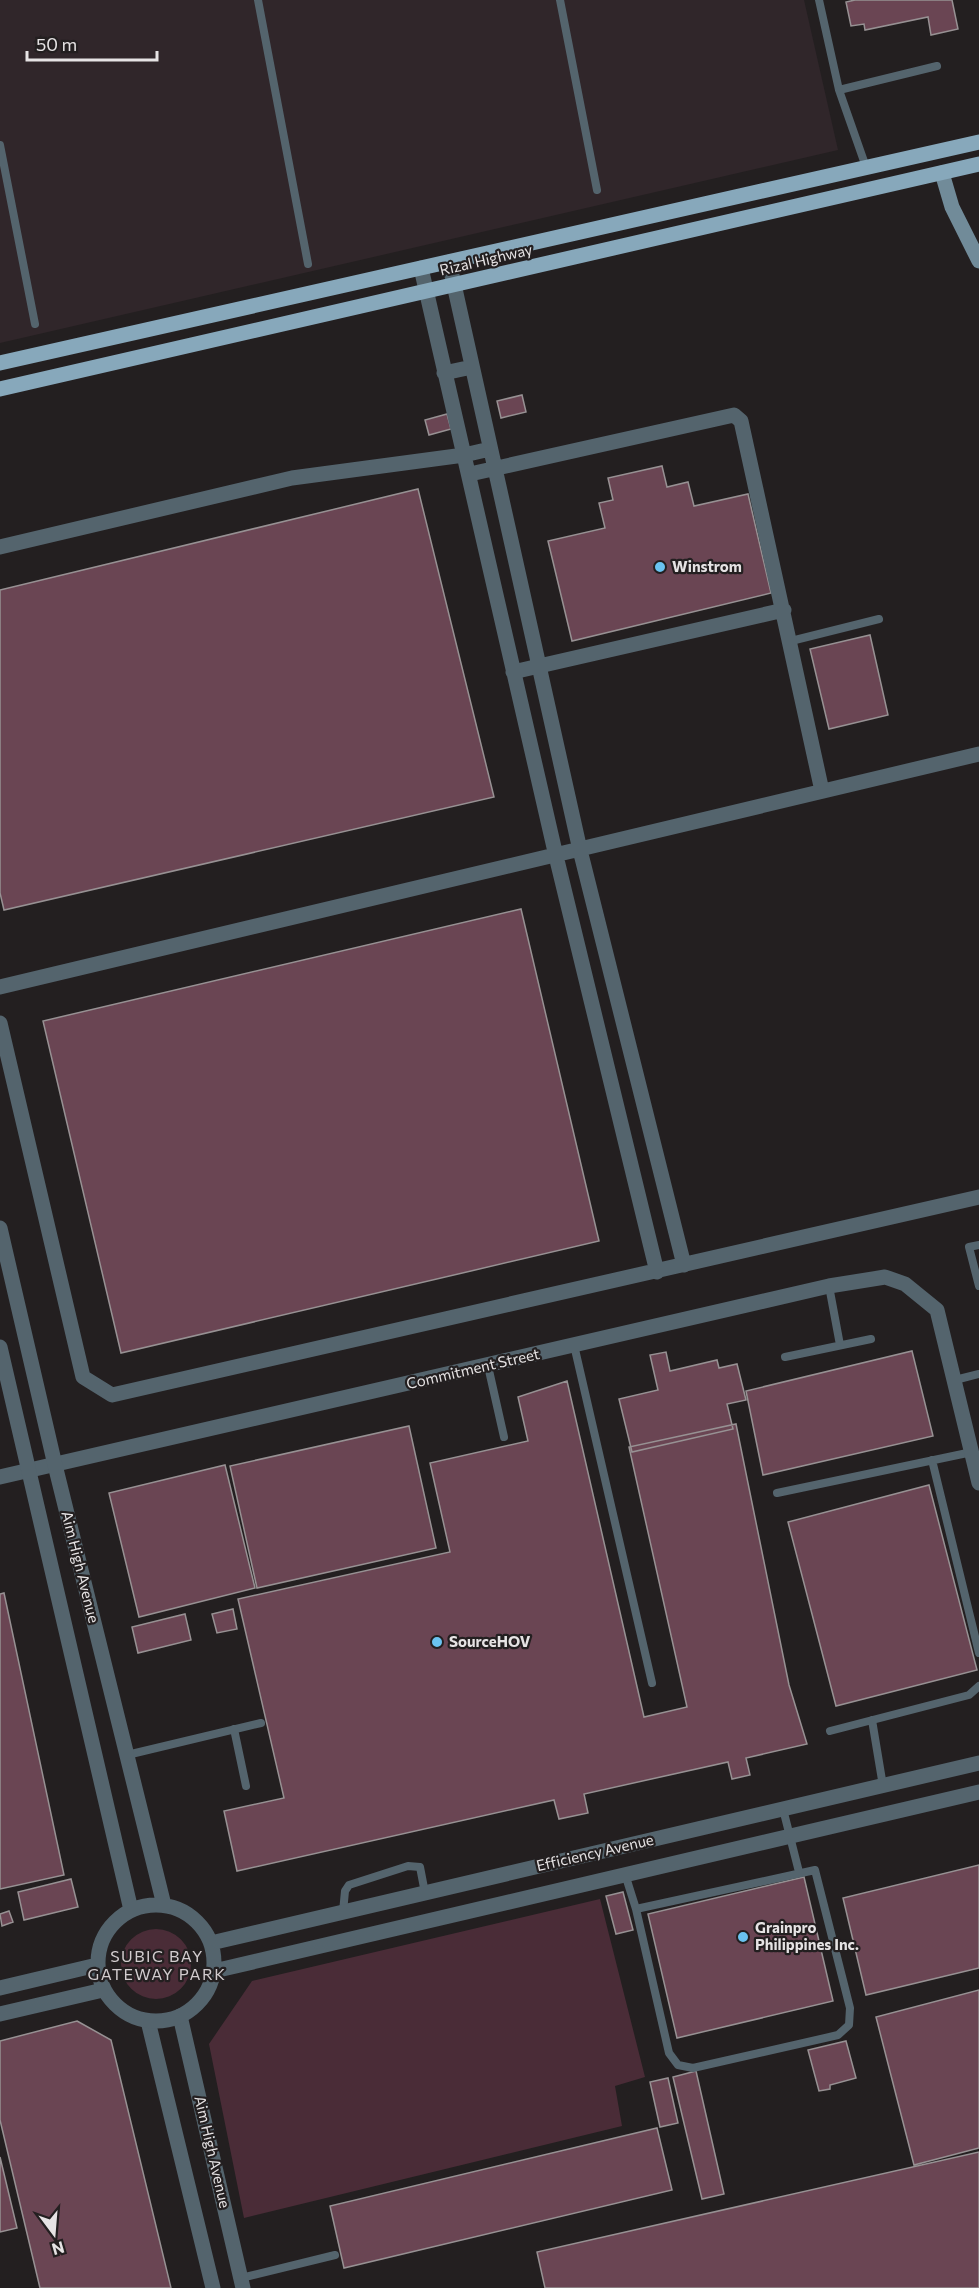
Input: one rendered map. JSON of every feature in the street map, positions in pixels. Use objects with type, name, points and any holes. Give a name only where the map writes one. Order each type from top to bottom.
[{"type":"main road","name":"Rizal Highway","points":[[0,363],[979,142]]},
{"type":"main road","name":"Rizal Highway","points":[[0,389],[979,164]]},
{"type":"main road","points":[[942,173],[952,207],[979,261]]},
{"type":"street","points":[[449,262],[537,666],[580,850],[684,1265]]},
{"type":"street","points":[[421,268],[556,856],[657,1272]]},
{"type":"street","points":[[444,373],[472,367]]},
{"type":"street","points":[[470,474],[734,415],[741,421],[745,430],[822,791]]},
{"type":"street","points":[[0,547],[292,478],[464,455],[490,449]]},
{"type":"street","points":[[513,672],[784,610]]},
{"type":"street","points":[[0,987],[979,754]]},
{"type":"street","points":[[0,1023],[83,1377],[112,1395],[979,1197]]},
{"type":"street","name":"Aim High Avenue","points":[[0,1228],[55,1465],[164,1905]]},
{"type":"street","name":"Commitment Street","points":[[0,1477],[829,1286],[885,1277],[905,1284],[937,1310],[954,1380]]},
{"type":"street","name":"Aim High Avenue","points":[[0,1347],[131,1910]]},
{"type":"street","points":[[954,1380],[979,1483]]},
{"type":"street","name":"Efficiency Avenue","points":[[211,1943],[979,1763]]},
{"type":"street","name":"Efficiency Avenue","points":[[214,1971],[979,1792]]},
{"type":"street","points":[[147,1905],[164,1905],[176,1908],[198,1922],[211,1943],[214,1971],[200,2002],[180,2016],[160,2022],[148,2021],[117,2008],[103,1989],[97,1965],[98,1952],[110,1927],[131,1910],[147,1905]]},
{"type":"street","points":[[0,1988],[97,1965]]},
{"type":"street","points":[[0,2014],[103,1989]]},
{"type":"street","name":"Aim High Avenue","points":[[180,2016],[242,2283]]},
{"type":"street","name":"Aim High Avenue","points":[[148,2021],[213,2288]]},
{"type":"lane","points":[[258,0],[308,264]]},
{"type":"lane","points":[[560,0],[597,190]]},
{"type":"lane","points":[[819,0],[839,90],[866,167]]},
{"type":"lane","points":[[839,90],[937,66]]},
{"type":"lane","points":[[0,145],[35,324]]},
{"type":"lane","points":[[791,641],[879,619]]},
{"type":"lane","points":[[979,1245],[969,1247],[979,1286]]},
{"type":"lane","points":[[829,1286],[840,1345]]},
{"type":"lane","points":[[785,1356],[871,1339]]},
{"type":"lane","points":[[574,1345],[652,1683]]},
{"type":"lane","points":[[488,1366],[504,1437]]},
{"type":"lane","points":[[954,1380],[979,1374]]},
{"type":"lane","points":[[777,1493],[972,1452]]},
{"type":"lane","points":[[933,1460],[979,1653]]},
{"type":"lane","points":[[830,1731],[969,1695],[979,1686]]},
{"type":"lane","points":[[872,1720],[883,1786]]},
{"type":"lane","points":[[127,1755],[261,1723]]},
{"type":"lane","points":[[234,1730],[246,1786]]},
{"type":"lane","points":[[783,1809],[799,1872]]},
{"type":"lane","points":[[343,1912],[345,1891],[349,1885],[408,1866],[420,1867],[425,1893]]},
{"type":"lane","points":[[625,1875],[636,1909],[669,2053],[678,2065],[693,2068],[838,2035],[849,2025],[850,2008],[817,1875],[811,1870],[636,1909]]},
{"type":"lane","points":[[242,2283],[334,2255]]},
{"type":"shaded area","points":[[0,0],[804,0],[838,150],[0,343]]},
{"type":"shaded area","points":[[600,1899],[645,2077],[615,2086],[622,2126],[244,2218],[209,2044],[252,1981]]},
{"type":"shaded area","points":[[156,1929],[169,1932],[181,1939],[188,1951],[191,1964],[188,1977],[181,1989],[169,1996],[156,1999],[143,1996],[131,1989],[124,1977],[121,1964],[124,1951],[131,1939],[143,1932]]},
{"type":"building","points":[[855,0],[952,0],[958,29],[931,35],[928,17],[865,30],[864,24],[851,26],[846,2]]},
{"type":"building","points":[[522,395],[526,412],[501,418],[497,401]]},
{"type":"building","points":[[447,414],[451,429],[429,435],[425,420]]},
{"type":"building","name":"Winstrom","points":[[662,466],[667,487],[688,482],[694,506],[748,494],[771,593],[572,641],[548,541],[605,528],[599,503],[613,500],[608,478]]},
{"type":"building","points":[[418,489],[494,797],[4,910],[0,893],[0,590]]},
{"type":"building","points":[[870,635],[888,715],[829,729],[810,649]]},
{"type":"building","points":[[521,909],[599,1241],[121,1353],[43,1021]]},
{"type":"building","points":[[912,1351],[933,1436],[763,1475],[746,1391]]},
{"type":"building","points":[[666,1352],[670,1371],[717,1360],[719,1368],[737,1364],[746,1400],[727,1404],[733,1429],[632,1452],[619,1399],[658,1390],[650,1355]]},
{"type":"building","name":"SourceHOV","points":[[567,1381],[644,1717],[687,1707],[629,1447],[736,1424],[789,1685],[807,1744],[746,1758],[750,1775],[732,1779],[728,1762],[584,1794],[588,1813],[559,1819],[554,1800],[237,1871],[224,1811],[284,1798],[238,1599],[450,1552],[430,1463],[528,1441],[518,1397]]},
{"type":"building","points":[[409,1426],[436,1548],[257,1588],[230,1466]]},
{"type":"building","points":[[225,1465],[255,1588],[139,1617],[109,1493]]},
{"type":"building","points":[[929,1485],[977,1670],[836,1706],[788,1522]]},
{"type":"building","points":[[4,1593],[64,1875],[0,1889],[0,1594]]},
{"type":"building","points":[[233,1609],[237,1629],[217,1633],[212,1614]]},
{"type":"building","points":[[185,1614],[191,1640],[138,1653],[132,1627]]},
{"type":"building","points":[[979,1865],[979,1968],[866,1995],[843,1898]]},
{"type":"building","points":[[804,1877],[833,2001],[677,2038],[648,1914]]},
{"type":"building","points":[[71,1879],[78,1907],[24,1920],[18,1892]]},
{"type":"building","points":[[623,1892],[633,1930],[616,1934],[606,1896]]},
{"type":"building","points":[[9,1911],[13,1922],[2,1926],[0,1914]]},
{"type":"building","points":[[979,1990],[979,2148],[914,2165],[876,2017]]},
{"type":"building","points":[[77,2021],[111,2040],[171,2288],[40,2288],[0,2120],[0,2041]]},
{"type":"building","points":[[846,2041],[856,2078],[830,2085],[830,2089],[819,2091],[808,2050]]},
{"type":"building","points":[[696,2071],[724,2194],[702,2199],[673,2077]]},
{"type":"building","points":[[668,2078],[678,2123],[660,2127],[650,2082]]},
{"type":"building","points":[[657,2128],[672,2190],[344,2268],[330,2206]]},
{"type":"building","points":[[979,2152],[979,2288],[545,2288],[537,2252]]},
{"type":"building","points":[[0,2157],[17,2228],[0,2232]]},
{"type":"place","name":"Winstrom","points":[[660,567]]},
{"type":"place","name":"SourceHOV","points":[[437,1642]]},
{"type":"place","name":"Grainpro Philippines Inc.","points":[[743,1937]]},
{"type":"district","name":"SUBIC BAY GATEWAY PARK","points":[[157,1965]]}]
